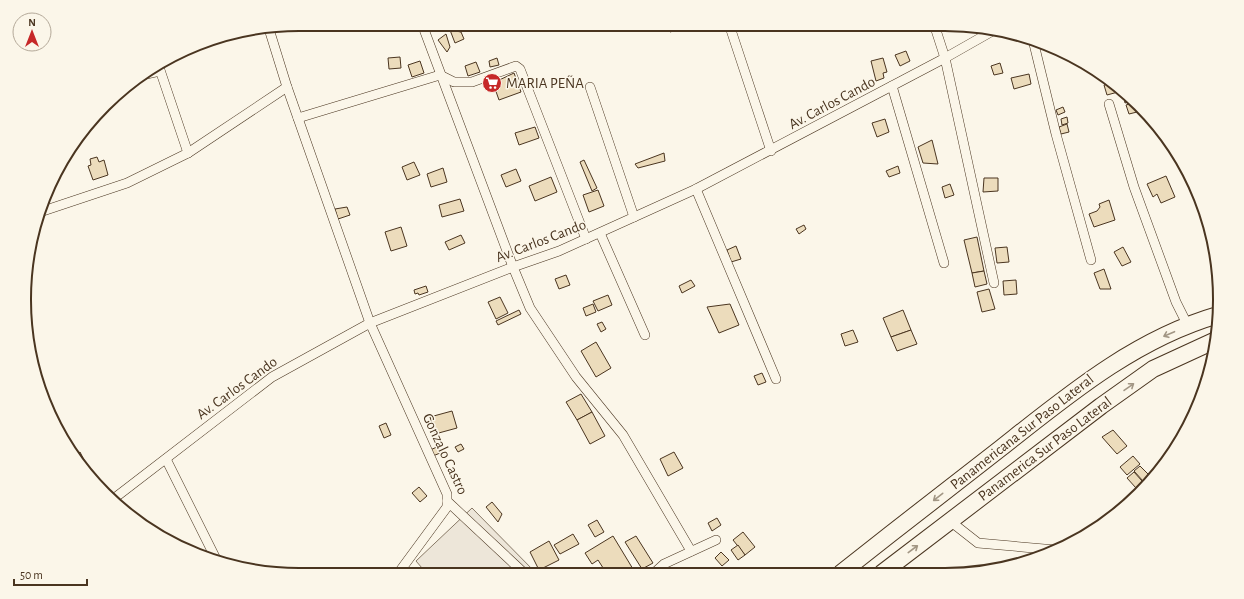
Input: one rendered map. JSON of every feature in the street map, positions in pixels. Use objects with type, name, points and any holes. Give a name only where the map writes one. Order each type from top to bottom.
[{"type":"highway","name":"Panamericana Sur Paso Lateral","points":[[847,568],[1072,392],[1101,371],[1158,339],[1212,317]]},
{"type":"highway","name":"Panamerica Sur Paso Lateral","points":[[889,568],[1101,406],[1153,369],[1210,343]]},
{"type":"street","points":[[424,31],[513,267],[530,308],[576,377],[623,435],[691,551]]},
{"type":"street","points":[[731,31],[771,151]]},
{"type":"street","points":[[936,31],[945,58],[994,283]]},
{"type":"street","name":"Gonzalo Castro","points":[[270,33],[287,87],[370,323],[447,494],[448,501],[519,568]]},
{"type":"street","name":"Av. Carlos Cando","points":[[117,496],[272,377],[370,323],[513,267],[559,251],[696,189],[771,151],[987,34]]},
{"type":"street","points":[[1035,46],[1056,134],[1091,260]]},
{"type":"street","points":[[298,118],[440,75],[454,82],[472,82],[516,66],[520,69],[586,239]]},
{"type":"street","points":[[160,70],[188,153]]},
{"type":"street","points":[[892,86],[944,263]]},
{"type":"street","points":[[46,210],[127,183],[188,153],[287,87]]},
{"type":"street","points":[[590,87],[634,217]]},
{"type":"street","points":[[1109,104],[1134,188],[1176,302],[1188,326]]},
{"type":"street","points":[[696,189],[776,379]]},
{"type":"street","points":[[600,233],[645,335]]},
{"type":"street","points":[[166,459],[214,554]]},
{"type":"street","points":[[402,568],[448,501]]},
{"type":"street","points":[[950,521],[978,543],[1044,549]]},
{"type":"street","points":[[660,568],[664,564],[716,540]]},
{"type":"shaded area","points":[[472,508],[531,568],[422,568],[416,561]]},
{"type":"building","points":[[450,31],[461,32],[464,39],[455,43]]},
{"type":"building","points":[[446,34],[450,47],[447,52],[438,40]]},
{"type":"building","points":[[906,51],[910,61],[900,66],[895,55]]},
{"type":"building","points":[[400,57],[401,68],[389,69],[388,58]]},
{"type":"building","points":[[497,58],[499,65],[490,67],[489,61]]},
{"type":"building","points":[[883,58],[887,72],[883,73],[884,78],[876,81],[871,61]]},
{"type":"building","points":[[420,61],[424,73],[412,77],[408,65]]},
{"type":"building","points":[[476,62],[480,72],[468,76],[465,66]]},
{"type":"building","points":[[1000,63],[1003,73],[994,75],[991,66]]},
{"type":"building","points":[[514,73],[521,92],[499,100],[493,83]]},
{"type":"building","points":[[1029,74],[1031,84],[1014,89],[1011,78]]},
{"type":"building","points":[[1104,85],[1106,85],[1116,93],[1107,95]]},
{"type":"building","points":[[1128,104],[1136,112],[1129,114],[1126,105]]},
{"type":"building","points":[[1063,107],[1065,112],[1058,115],[1056,110]]},
{"type":"building","points":[[1067,117],[1068,123],[1062,125],[1061,119]]},
{"type":"building","points":[[885,119],[889,132],[877,137],[872,123]]},
{"type":"building","points":[[1067,124],[1069,132],[1061,134],[1059,127]]},
{"type":"building","points":[[535,127],[539,138],[519,145],[515,133]]},
{"type":"building","points":[[932,140],[938,164],[923,163],[918,147]]},
{"type":"building","points":[[664,153],[665,161],[638,168],[635,164]]},
{"type":"building","points":[[97,157],[99,162],[104,160],[108,175],[93,180],[88,166],[91,165],[90,159]]},
{"type":"building","points":[[584,160],[597,188],[592,191],[580,162]]},
{"type":"building","points":[[414,162],[420,175],[407,180],[402,167]]},
{"type":"building","points":[[898,166],[900,173],[889,177],[886,171]]},
{"type":"building","points":[[443,168],[447,182],[431,187],[427,174]]},
{"type":"building","points":[[516,169],[521,181],[506,187],[501,175]]},
{"type":"building","points":[[1166,176],[1175,197],[1161,203],[1157,194],[1153,197],[1147,184]]},
{"type":"building","points":[[551,177],[557,192],[535,201],[529,186]]},
{"type":"building","points":[[984,178],[998,178],[998,191],[983,192]]},
{"type":"building","points":[[950,184],[954,195],[945,198],[942,187]]},
{"type":"building","points":[[598,190],[604,206],[589,212],[583,195]]},
{"type":"building","points":[[460,199],[464,211],[442,217],[439,205]]},
{"type":"building","points":[[1109,200],[1115,220],[1094,227],[1089,214],[1097,211],[1100,207],[1099,204]]},
{"type":"building","points":[[347,207],[350,215],[338,219],[335,209]]},
{"type":"building","points":[[804,225],[806,229],[799,234],[796,229]]},
{"type":"building","points":[[401,227],[407,246],[391,251],[385,232]]},
{"type":"building","points":[[461,235],[465,243],[449,250],[445,242]]},
{"type":"building","points":[[977,237],[984,271],[972,273],[964,240]]},
{"type":"building","points":[[736,246],[741,259],[731,262],[727,250]]},
{"type":"building","points":[[1007,247],[1009,262],[997,263],[995,248]]},
{"type":"building","points":[[1123,247],[1131,262],[1122,266],[1114,252]]},
{"type":"building","points":[[1104,269],[1111,289],[1100,289],[1094,273]]},
{"type":"building","points":[[984,271],[987,284],[975,287],[972,273]]},
{"type":"building","points":[[566,275],[570,285],[559,289],[555,279]]},
{"type":"building","points":[[691,280],[695,286],[682,293],[679,286]]},
{"type":"building","points":[[1016,280],[1017,294],[1004,295],[1003,281]]},
{"type":"building","points":[[426,286],[428,292],[419,295],[418,293],[415,294],[414,290]]},
{"type":"building","points":[[989,289],[995,309],[982,312],[977,292]]},
{"type":"building","points":[[608,295],[612,305],[598,311],[593,301]]},
{"type":"building","points":[[500,297],[508,313],[496,319],[488,302]]},
{"type":"building","points":[[593,304],[596,312],[586,316],[583,308]]},
{"type":"building","points":[[730,304],[739,325],[719,333],[707,307]]},
{"type":"building","points":[[519,310],[521,314],[498,325],[496,321]]},
{"type":"building","points":[[903,310],[911,330],[891,337],[883,318]]},
{"type":"building","points":[[602,322],[606,329],[601,332],[597,324]]},
{"type":"building","points":[[853,330],[858,342],[845,346],[841,334]]},
{"type":"building","points":[[911,330],[917,344],[897,351],[891,337]]},
{"type":"building","points":[[596,342],[611,368],[596,377],[581,351]]},
{"type":"building","points":[[762,373],[766,382],[758,385],[754,376]]},
{"type":"building","points":[[581,394],[592,412],[577,420],[566,402]]},
{"type":"building","points":[[452,411],[457,428],[435,434],[430,417]]},
{"type":"building","points":[[592,412],[605,436],[590,444],[577,420]]},
{"type":"building","points":[[386,423],[391,435],[384,438],[379,426]]},
{"type":"building","points":[[1113,430],[1127,446],[1117,454],[1102,437]]},
{"type":"building","points":[[461,444],[464,449],[458,452],[455,447]]},
{"type":"building","points":[[437,447],[440,453],[433,456],[430,450]]},
{"type":"building","points":[[674,452],[683,468],[668,476],[660,459]]},
{"type":"building","points":[[1133,456],[1140,464],[1127,475],[1120,467]]},
{"type":"building","points":[[1140,466],[1148,474],[1143,480],[1134,471]]},
{"type":"building","points":[[1134,472],[1142,481],[1136,487],[1127,478]]},
{"type":"building","points":[[419,487],[427,496],[420,502],[412,493]]},
{"type":"building","points":[[492,502],[502,514],[498,522],[486,507]]},
{"type":"building","points":[[717,518],[721,525],[712,531],[708,523]]},
{"type":"building","points":[[597,520],[604,532],[595,537],[588,525]]},
{"type":"building","points":[[743,532],[755,547],[745,555],[733,540]]},
{"type":"building","points":[[573,534],[579,544],[560,554],[554,545]]},
{"type":"building","points":[[613,536],[632,568],[603,568],[598,560],[592,564],[585,553]]},
{"type":"building","points":[[636,536],[653,563],[641,568],[625,542]]},
{"type":"building","points":[[549,541],[559,560],[543,568],[538,568],[530,552]]},
{"type":"building","points":[[738,545],[745,555],[738,560],[731,550]]},
{"type":"building","points":[[721,552],[729,560],[722,566],[715,558]]},
{"type":"place","name":"MARIA PEÑA","points":[[492,83]]}]
